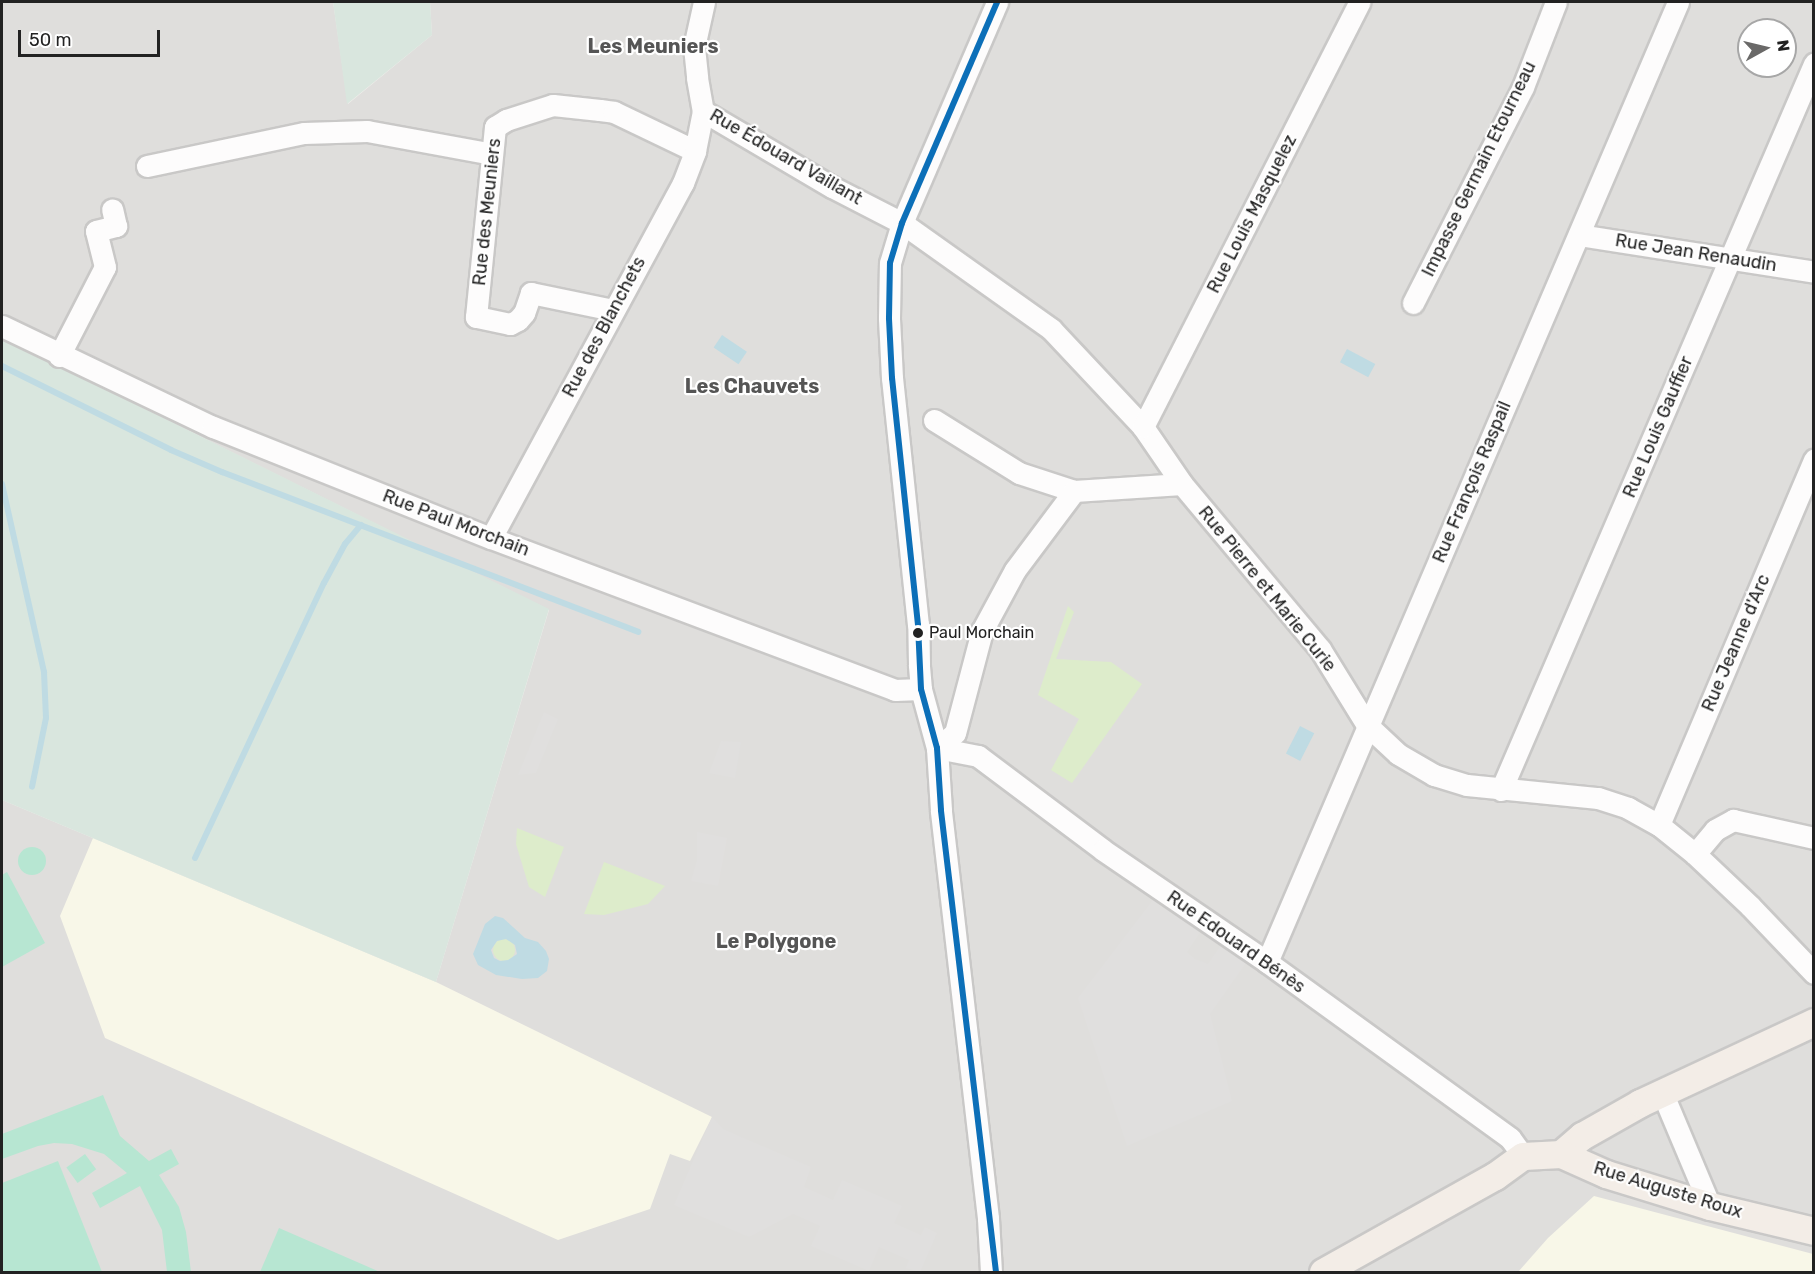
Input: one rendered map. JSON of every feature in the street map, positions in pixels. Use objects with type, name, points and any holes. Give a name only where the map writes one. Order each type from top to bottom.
[{"type":"main road","points":[[1561,1154],[1582,1136],[1662,1092],[1814,1022]]},
{"type":"main road","name":"Rue Auguste Roux","points":[[1522,1156],[1561,1154],[1606,1174],[1710,1206],[1814,1231]]},
{"type":"main road","points":[[1323,1272],[1495,1176],[1522,1156]]},
{"type":"street","name":"Rue Édouard Vaillant","points":[[704,2],[694,47],[697,78],[704,111],[832,187],[902,223]]},
{"type":"street","points":[[996,1272],[942,822],[937,748],[921,689],[918,625],[892,378],[889,318],[890,263],[902,223],[997,2]]},
{"type":"street","name":"Rue Louis Masquelez","points":[[1143,428],[1360,2]]},
{"type":"street","name":"Impasse Germain Etourneau","points":[[1413,303],[1522,87],[1556,2]]},
{"type":"street","name":"Rue François Raspail","points":[[1267,962],[1678,2]]},
{"type":"street","name":"Rue Louis Gauffier","points":[[1501,790],[1814,64]]},
{"type":"street","name":"Rue des Meuniers","points":[[613,310],[531,293],[524,313],[510,324],[476,317],[495,127],[506,120],[553,105],[614,112],[695,150]]},
{"type":"street","name":"Rue des Blanchets","points":[[491,537],[683,183],[695,150],[704,111]]},
{"type":"street","points":[[147,166],[304,134],[367,130],[492,154]]},
{"type":"street","points":[[59,356],[105,267],[96,231],[116,226],[112,209]]},
{"type":"street","name":"Rue Pierre et Marie Curie","points":[[902,223],[1051,329],[1143,428],[1182,484],[1320,649],[1367,724],[1398,754],[1434,775],[1467,785],[1598,798],[1628,808],[1659,825],[1695,854],[1750,906],[1814,973]]},
{"type":"street","name":"Rue Jean Renaudin","points":[[1579,235],[1731,257],[1814,272]]},
{"type":"street","name":"Rue Paul Morchain","points":[[2,326],[59,356],[213,427],[491,537],[895,690],[921,689]]},
{"type":"street","points":[[934,420],[1019,473],[1074,491],[1182,484]]},
{"type":"street","name":"Rue Jeanne d'Arc","points":[[1659,825],[1814,460]]},
{"type":"street","points":[[937,748],[955,733],[982,631],[1015,570],[1074,491]]},
{"type":"street","name":"Rue Edouard Bénès","points":[[937,748],[978,756],[1103,850],[1267,962],[1510,1138],[1522,1156]]},
{"type":"street","points":[[1695,854],[1715,830],[1733,820],[1814,838]]},
{"type":"street","points":[[1662,1092],[1710,1206]]},
{"type":"street","points":[[990,1234],[991,1272]]},
{"type":"shaded area","points":[[2,2],[333,2],[348,104],[432,35],[430,2],[1813,2],[1813,1272],[2,1272],[2,800],[436,982],[549,610],[2,338]]},
{"type":"shaded area","points":[[333,2],[430,2],[432,35],[347,104]]},
{"type":"shaded area","points":[[1523,87],[1538,95],[1424,309],[1409,301]]},
{"type":"shaded area","points":[[2,338],[549,609],[436,982],[2,800]]},
{"type":"shaded area","points":[[544,712],[558,719],[536,773],[518,775]]},
{"type":"shaded area","points":[[721,741],[741,742],[735,778],[709,773]]},
{"type":"shaded area","points":[[697,832],[727,838],[718,886],[691,881],[697,860]]},
{"type":"shaded area","points":[[93,838],[436,982],[712,1117],[690,1161],[670,1154],[650,1209],[558,1240],[105,1038],[60,916]]},
{"type":"shaded area","points":[[1156,896],[1201,931],[1187,952],[1195,959],[1208,964],[1221,945],[1246,963],[1210,1014],[1232,1101],[1127,1146],[1078,998]]},
{"type":"shaded area","points":[[712,1117],[723,1129],[811,1167],[804,1187],[833,1200],[842,1180],[902,1206],[894,1223],[921,1235],[925,1227],[937,1233],[920,1272],[906,1268],[909,1260],[879,1247],[869,1271],[811,1246],[820,1226],[793,1214],[749,1237],[674,1205]]},
{"type":"shaded area","points":[[1594,1196],[1813,1254],[1813,1272],[1518,1272],[1548,1238]]},
{"type":"green space","points":[[1068,606],[1074,612],[1056,659],[1111,662],[1142,684],[1072,783],[1051,770],[1079,719],[1038,695]]},
{"type":"green space","points":[[517,828],[564,847],[545,897],[529,887],[516,844]]},
{"type":"green space","points":[[32,847],[42,851],[46,861],[42,871],[32,875],[22,871],[18,861],[22,851]]},
{"type":"green space","points":[[604,862],[665,886],[648,904],[604,915],[584,914]]},
{"type":"green space","points":[[7,872],[45,943],[2,967],[2,875]]},
{"type":"green space","points":[[504,939],[512,942],[515,950],[512,958],[504,961],[496,958],[493,950],[496,942]]},
{"type":"green space","points":[[103,1095],[120,1136],[149,1161],[171,1149],[179,1164],[159,1175],[179,1207],[186,1232],[191,1272],[167,1272],[162,1230],[140,1186],[100,1208],[92,1193],[127,1173],[104,1154],[72,1144],[54,1143],[38,1146],[2,1159],[2,1134]]},
{"type":"green space","points":[[85,1154],[96,1169],[78,1183],[66,1168]]},
{"type":"green space","points":[[58,1161],[102,1272],[2,1272],[2,1183]]},
{"type":"green space","points":[[279,1228],[380,1272],[260,1272]]},
{"type":"water","points":[[722,335],[747,352],[738,364],[714,347]]},
{"type":"water","points":[[1347,349],[1375,364],[1368,377],[1340,362]]},
{"type":"water","points":[[1300,726],[1314,733],[1300,761],[1286,754]]},
{"type":"water","points":[[495,916],[503,918],[525,938],[538,942],[546,951],[549,959],[547,971],[538,978],[522,979],[496,975],[478,965],[473,954],[485,924]],"holes":[[[506,939],[515,945],[517,954],[508,960],[500,961],[494,958],[491,950],[497,941]]]},
{"type":"waterway","points":[[2,366],[171,450],[222,472],[638,632]]},
{"type":"waterway","points":[[2,484],[44,672],[46,718],[32,787]]},
{"type":"waterway","points":[[195,858],[324,583],[345,544],[361,525]]},
{"type":"transit line","points":[[996,1272],[941,810],[937,748],[921,689],[918,625],[892,378],[889,318],[890,263],[902,223],[997,2]]},
{"type":"place","name":"Paul Morchain","points":[[918,633]]},
{"type":"district","name":"Les Meuniers","points":[[653,46]]},
{"type":"district","name":"Les Chauvets","points":[[752,386]]},
{"type":"district","name":"Le Polygone","points":[[776,941]]}]
